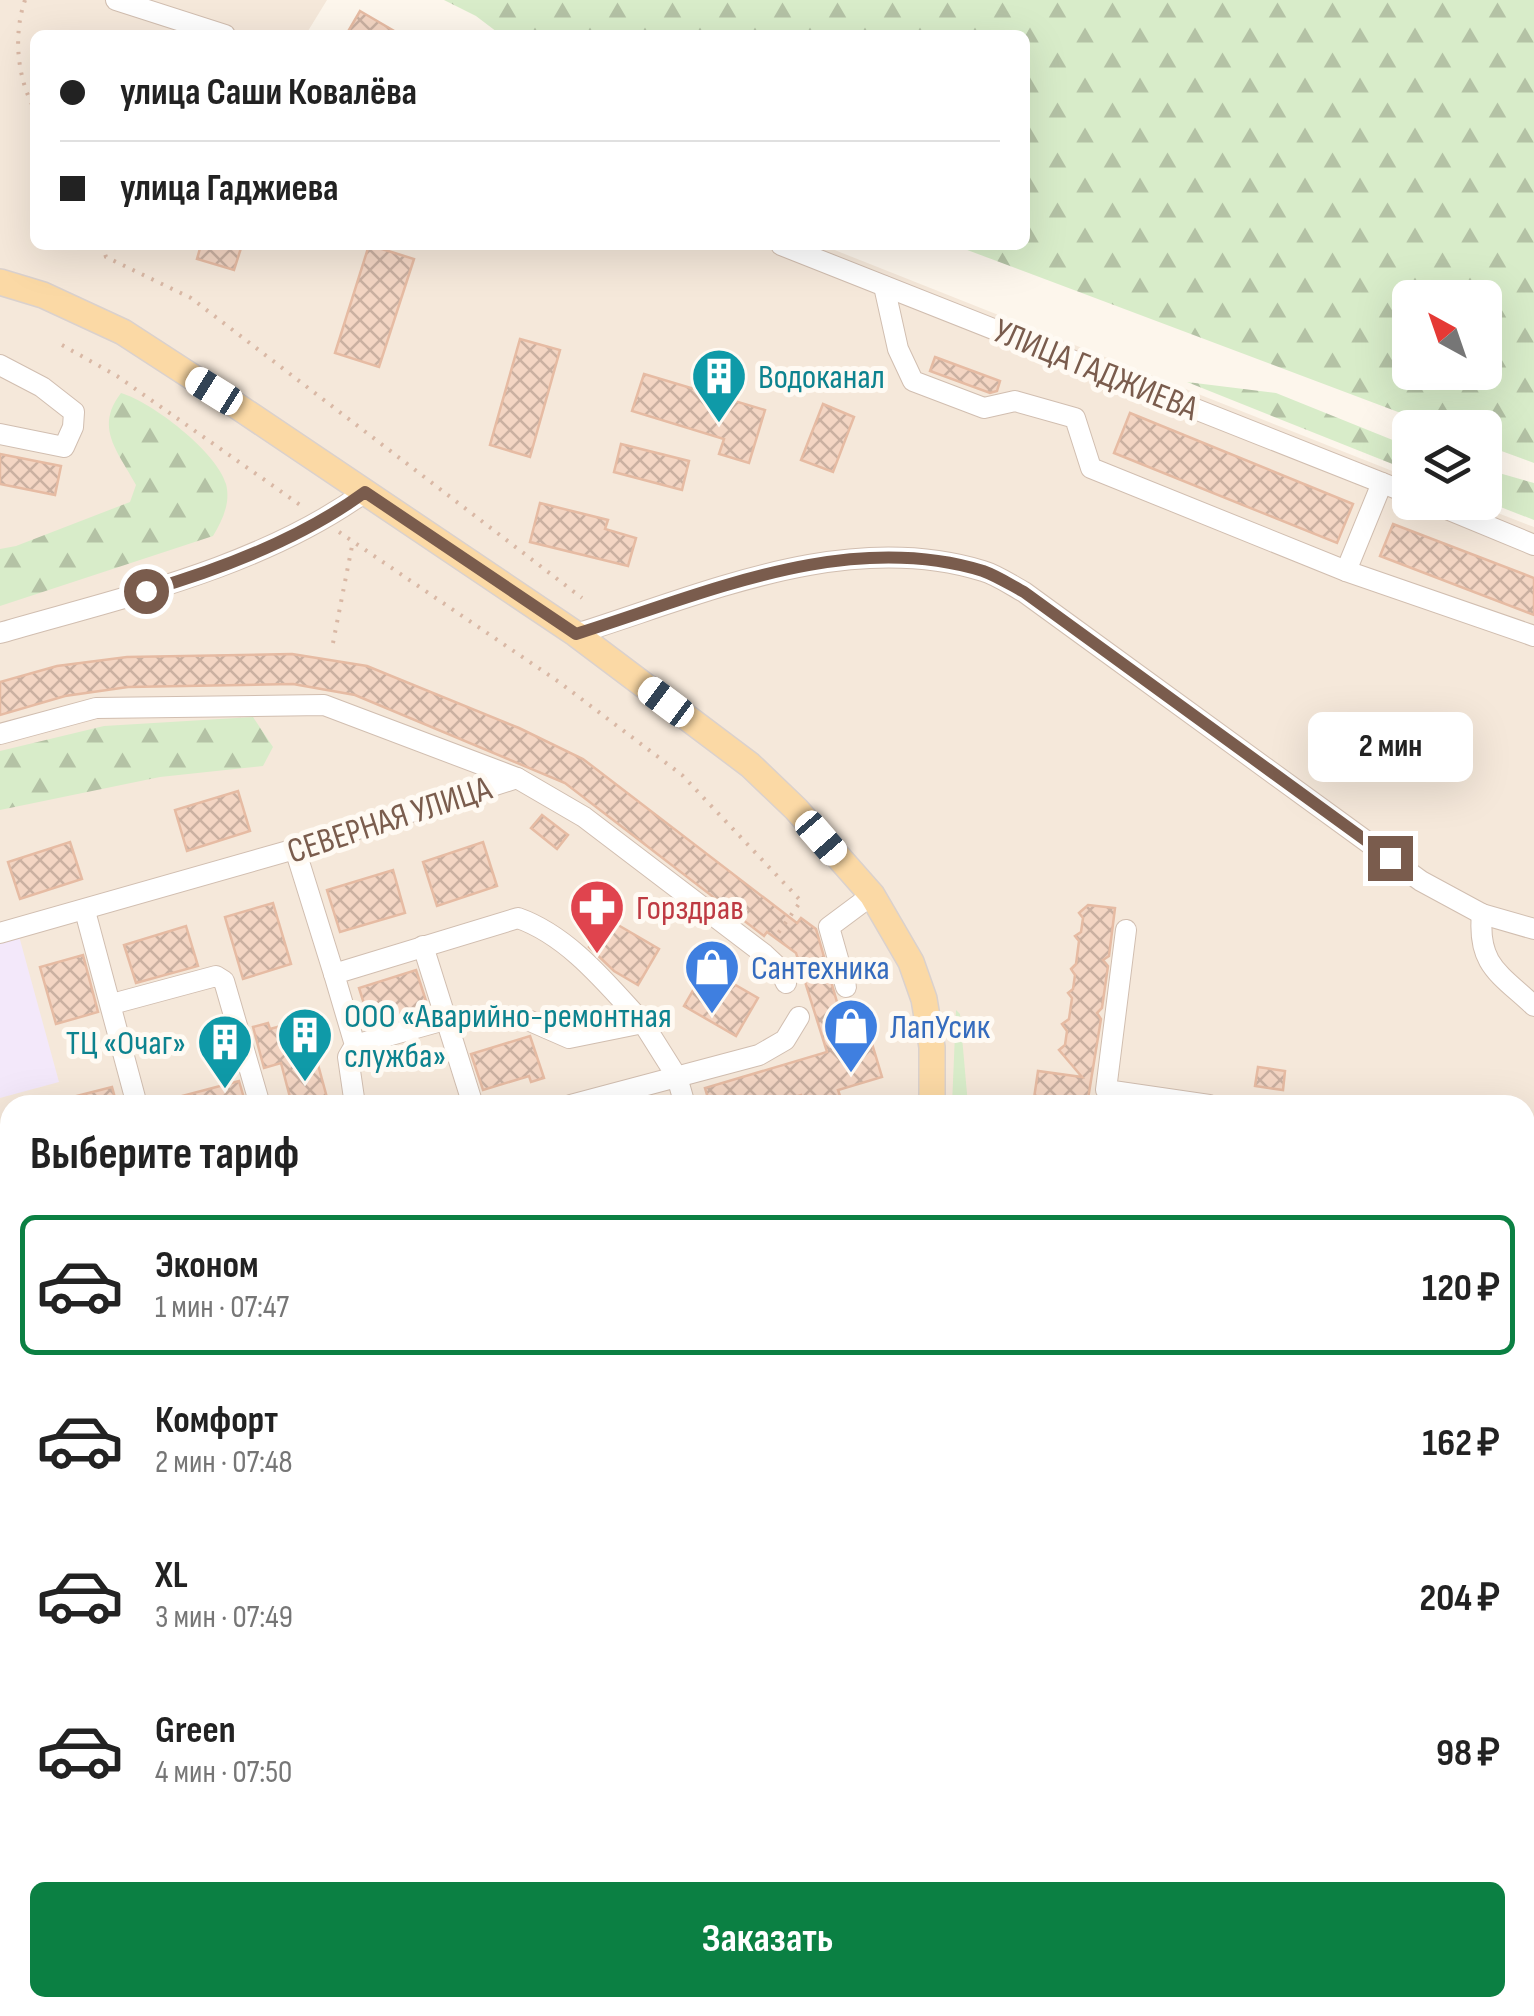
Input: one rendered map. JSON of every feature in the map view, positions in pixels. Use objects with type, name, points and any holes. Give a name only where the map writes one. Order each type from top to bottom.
[{"type":"main road","points":[[0,282],[43,295],[123,332],[576,634],[750,766],[796,809],[872,895],[911,962],[924,999],[932,1047],[932,1095]]},
{"type":"street","points":[[116,0],[175,8],[216,30]]},
{"type":"street","name":"УЛИЦА ГАДЖИЕВА","points":[[794,250],[1392,487]]},
{"type":"street","points":[[884,286],[898,349],[913,381],[984,408],[1015,402],[1075,418],[1091,468],[1346,571],[1534,636]]},
{"type":"street","points":[[0,365],[42,387],[74,412],[73,427],[64,447],[0,434]]},
{"type":"street","points":[[1346,571],[1382,483]]},
{"type":"street","points":[[0,633],[182,580],[324,522],[365,492]]},
{"type":"street","points":[[1474,520],[1534,545]]},
{"type":"street","points":[[576,634],[774,572],[868,556],[937,561],[986,572],[1024,592],[1421,881],[1482,914],[1533,926]]},
{"type":"street","points":[[0,734],[96,708],[324,705],[517,778]]},
{"type":"street","name":"СЕВЕРНАЯ УЛИЦА","points":[[0,934],[295,849],[517,778],[584,817],[764,954],[779,968],[786,982]]},
{"type":"street","points":[[295,849],[356,1045]]},
{"type":"street","points":[[846,987],[829,927],[872,895]]},
{"type":"street","points":[[85,911],[135,1095]]},
{"type":"street","points":[[1482,914],[1480,939],[1487,961],[1534,1006]]},
{"type":"street","points":[[334,974],[518,918],[540,926],[599,975],[643,1022],[677,1077],[682,1095]]},
{"type":"street","points":[[1126,930],[1106,1090],[1140,1095]]},
{"type":"street","points":[[424,946],[471,1095]]},
{"type":"street","points":[[112,1004],[216,976],[224,981],[257,1095]]},
{"type":"street","points":[[610,1095],[759,1055],[784,1040],[798,1016]]},
{"type":"street","points":[[354,1095],[348,1057],[356,1045],[448,1019],[520,1017],[568,1038],[643,1022]]},
{"type":"path","points":[[25,0],[17,24],[24,90],[30,101]]},
{"type":"path","points":[[104,250],[106,257],[191,298],[582,598]]},
{"type":"path","points":[[62,345],[117,376],[559,682],[682,775],[801,902],[764,954]]},
{"type":"path","points":[[333,643],[353,541]]},
{"type":"shaded area","points":[[0,0],[327,0],[309,30],[30,30],[30,250],[835,250],[1392,471],[1392,520],[1502,520],[1502,515],[1534,527],[1534,1095],[0,1095]]},
{"type":"shaded area","points":[[19,936],[59,1082],[11,1095],[0,1095],[0,941]]},
{"type":"green space","points":[[444,0],[1534,0],[1534,463],[1502,451],[1502,410],[1393,410],[967,250],[1030,250],[1030,30],[494,30]]},
{"type":"green space","points":[[1187,382],[1276,393],[1392,440],[1392,464]]},
{"type":"green space","points":[[121,393],[182,430],[220,471],[227,498],[213,536],[0,606],[0,549],[130,502],[136,485],[109,429],[109,417]]},
{"type":"green space","points":[[1502,474],[1534,483],[1534,520],[1502,508]]},
{"type":"green space","points":[[253,717],[273,747],[263,766],[160,777],[0,810],[0,751],[104,726]]},
{"type":"green space","points":[[956,1010],[960,1014],[967,1095],[952,1095]]},
{"type":"building","points":[[360,11],[392,30],[349,30]]},
{"type":"building","points":[[200,250],[240,250],[234,270],[197,259]]},
{"type":"building","points":[[367,250],[385,250],[414,259],[379,367],[335,353]]},
{"type":"building","points":[[520,339],[560,350],[530,457],[490,445]]},
{"type":"building","points":[[935,357],[1000,381],[997,391],[990,393],[930,371]]},
{"type":"building","name":"Водоканал","points":[[644,374],[765,410],[749,463],[719,454],[724,439],[632,411]]},
{"type":"building","points":[[823,404],[854,417],[833,472],[801,460]]},
{"type":"building","points":[[1130,413],[1353,504],[1337,543],[1114,453]]},
{"type":"building","points":[[621,444],[689,461],[682,490],[614,472]]},
{"type":"building","points":[[0,454],[61,466],[55,495],[0,484]]},
{"type":"building","points":[[540,503],[608,520],[605,529],[636,538],[628,566],[530,542]]},
{"type":"building","points":[[1393,524],[1534,578],[1534,615],[1380,556]]},
{"type":"building","points":[[292,654],[367,666],[519,728],[583,759],[797,923],[801,918],[816,929],[843,1023],[864,1017],[882,1077],[838,1090],[840,1095],[707,1095],[705,1088],[827,1052],[796,953],[767,932],[764,936],[565,783],[355,695],[293,684],[128,687],[65,696],[0,715],[0,682],[57,666],[127,657]]},
{"type":"building","points":[[238,791],[250,831],[187,851],[175,810]]},
{"type":"building","points":[[542,815],[568,835],[557,849],[531,828]]},
{"type":"building","points":[[70,842],[82,879],[20,899],[8,862]]},
{"type":"building","points":[[483,842],[497,886],[437,906],[423,862]]},
{"type":"building","points":[[393,870],[405,913],[340,932],[327,890]]},
{"type":"building","points":[[273,903],[291,964],[243,979],[225,917]]},
{"type":"building","points":[[1088,905],[1115,908],[1109,956],[1103,960],[1108,966],[1102,1008],[1097,1013],[1101,1019],[1089,1095],[1034,1095],[1038,1071],[1082,1077],[1059,1050],[1065,1045],[1067,1031],[1062,1024],[1069,1019],[1072,998],[1068,993],[1073,989],[1075,975],[1071,969],[1076,964],[1079,941],[1075,936],[1081,932],[1083,918],[1079,913]]},
{"type":"building","points":[[606,918],[659,949],[638,985],[614,971],[589,947]]},
{"type":"building","points":[[186,926],[198,966],[136,983],[124,945]]},
{"type":"building","points":[[83,955],[98,1012],[56,1024],[40,967]]},
{"type":"building","points":[[706,968],[758,998],[736,1036],[684,1006]]},
{"type":"building","points":[[416,970],[429,1010],[371,1026],[359,988]]},
{"type":"building","points":[[303,1020],[326,1095],[289,1095],[281,1063],[264,1068],[253,1027],[268,1023],[270,1029]]},
{"type":"building","points":[[530,1036],[544,1078],[531,1082],[529,1076],[483,1090],[471,1054]]},
{"type":"building","points":[[1258,1067],[1285,1071],[1283,1090],[1255,1086]]},
{"type":"building","points":[[239,1081],[243,1095],[186,1095]]},
{"type":"building","points":[[112,1087],[114,1095],[81,1095]]},
{"type":"place","name":"Водоканал","points":[[719,425]]},
{"type":"place","name":"Горздрав","points":[[597,956]]},
{"type":"place","name":"Сантехника","points":[[712,1016]]},
{"type":"place","name":"ЛапУсик","points":[[851,1075]]},
{"type":"place","name":"ООО «Аварийно-ремонтная служба»","points":[[305,1084]]},
{"type":"place","name":"ТЦ «Очаг»","points":[[225,1091]]},
{"type":"route","points":[[146,591],[324,522],[365,492],[576,634],[774,572],[868,556],[937,561],[986,572],[1024,592],[1390,858]]}]
